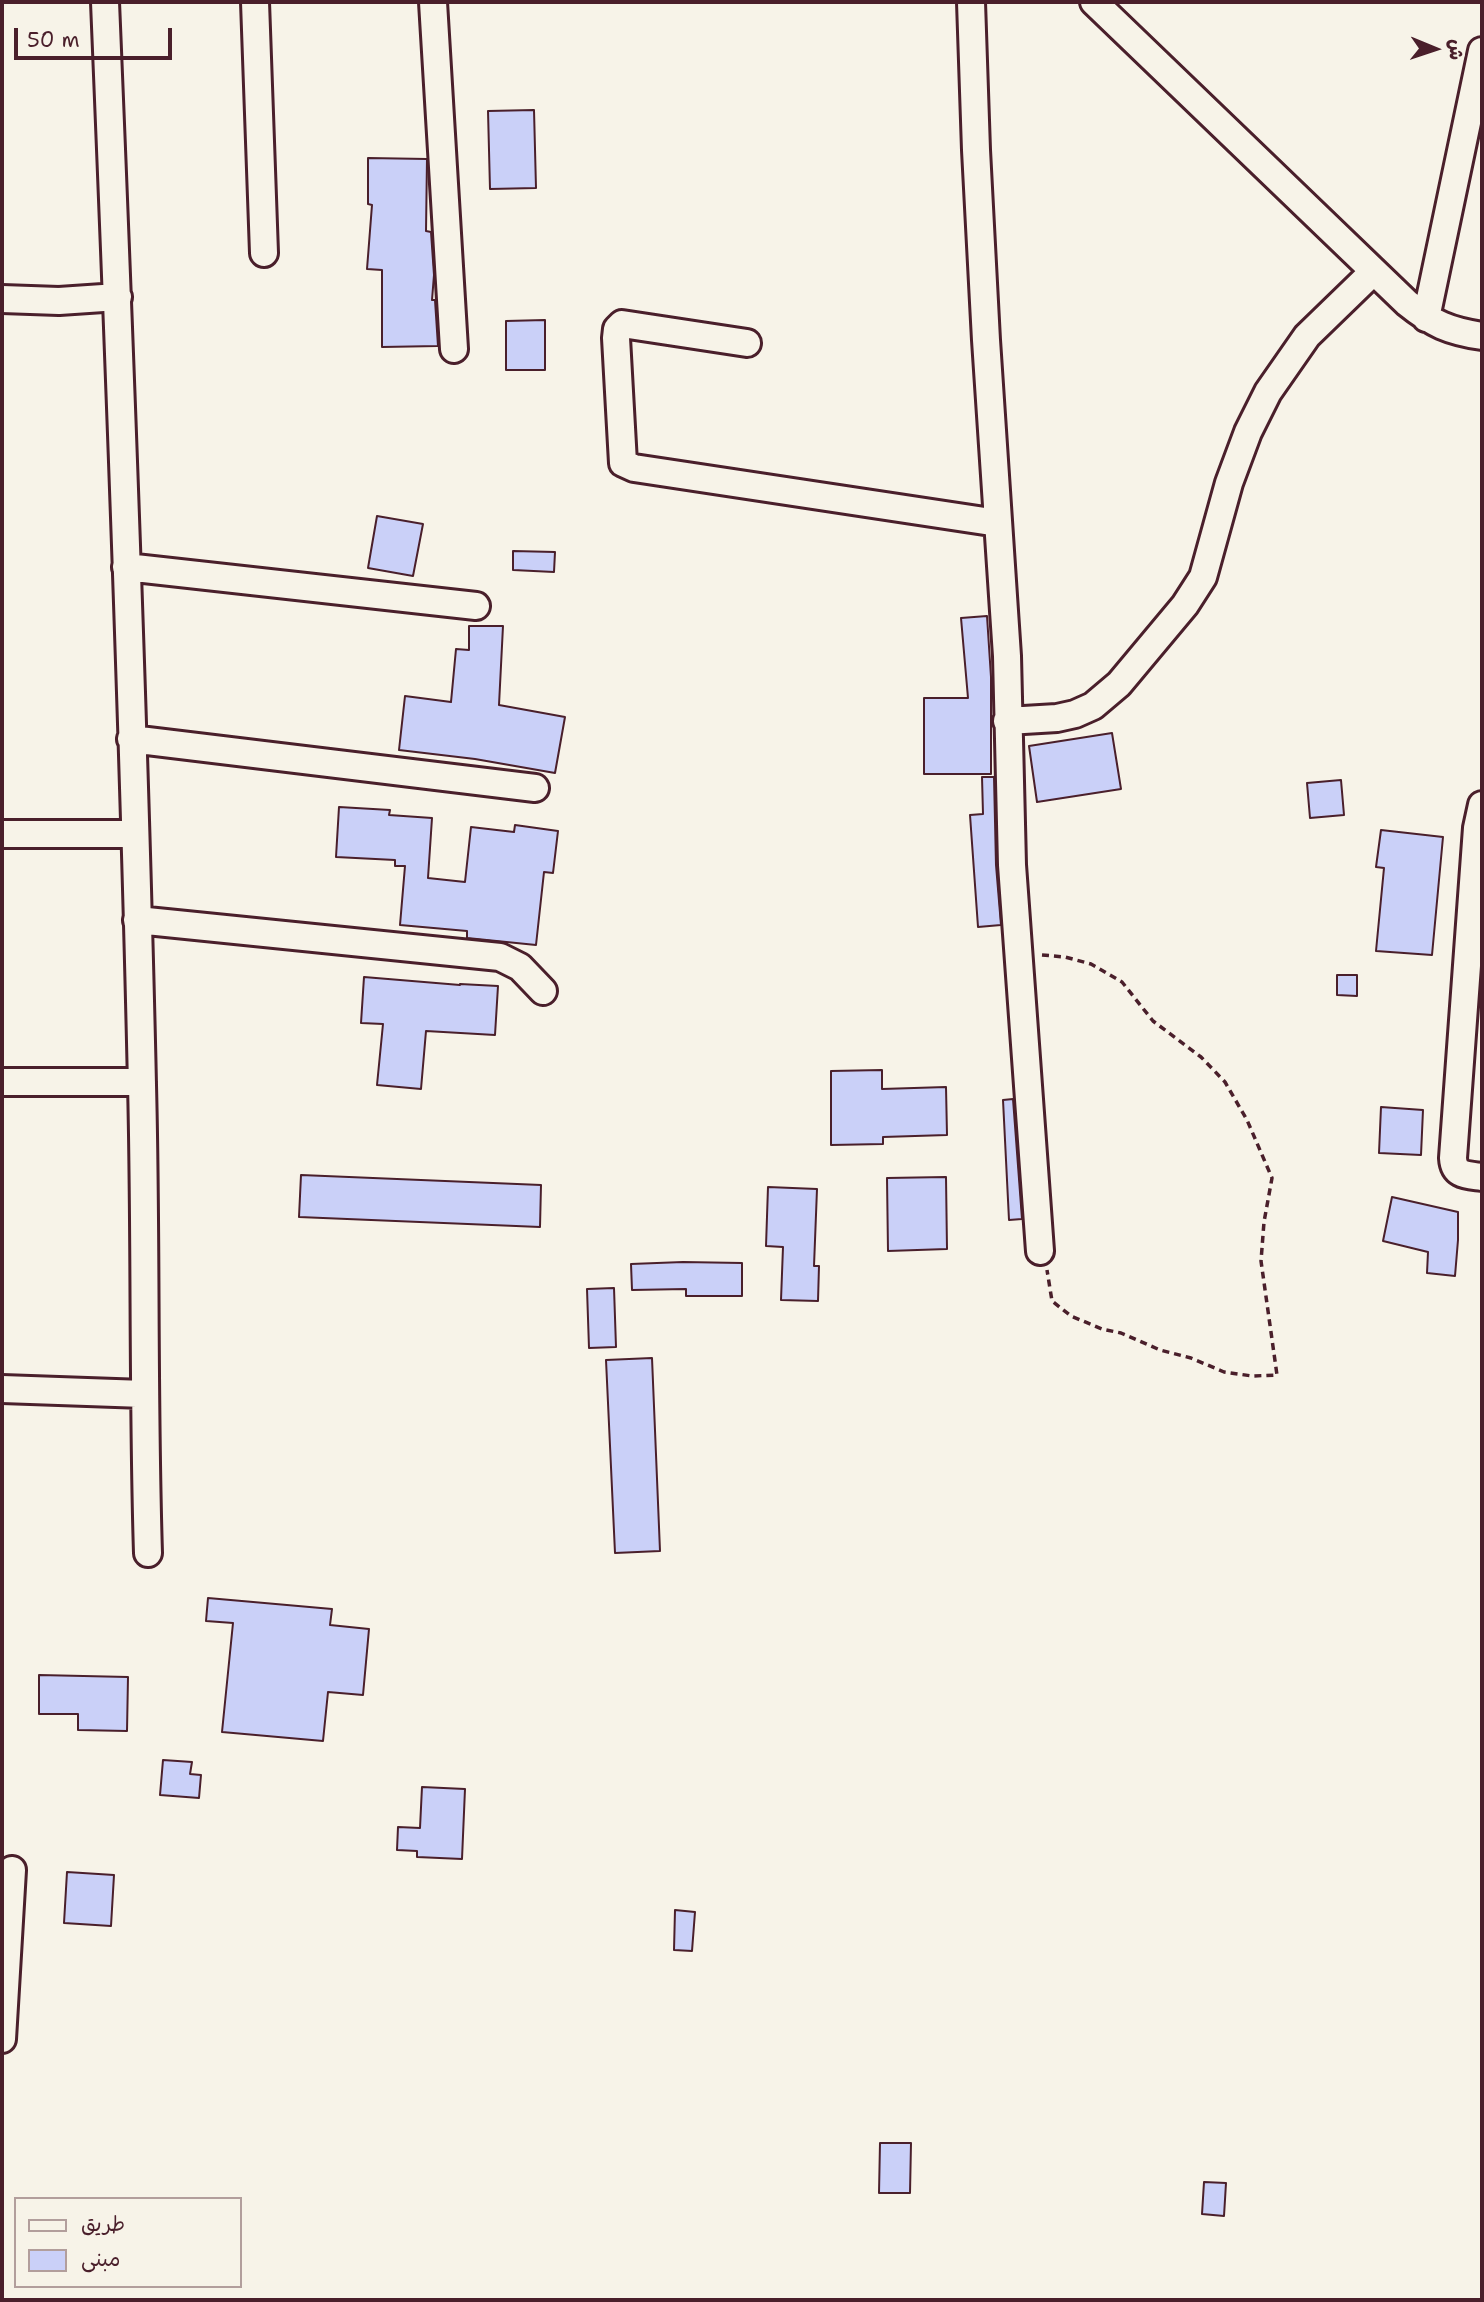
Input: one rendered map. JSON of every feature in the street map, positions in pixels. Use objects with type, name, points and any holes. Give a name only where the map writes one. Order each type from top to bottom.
[{"type":"street","points":[[105,2],[118,297],[142,1082],[148,1553]]},
{"type":"street","points":[[255,2],[264,253]]},
{"type":"street","points":[[433,2],[454,349]]},
{"type":"street","points":[[971,2],[976,150],[1007,656],[1012,865],[1040,1251]]},
{"type":"street","points":[[1094,2],[1373,272],[1426,318],[1449,330],[1482,336]]},
{"type":"street","points":[[1426,318],[1482,51]]},
{"type":"street","points":[[1007,721],[1056,718],[1093,706],[1119,684],[1185,605],[1203,577],[1229,483],[1248,432],[1268,391],[1307,336],[1373,272]]},
{"type":"street","points":[[2,299],[59,301],[118,297]]},
{"type":"street","points":[[747,342],[622,324],[617,329],[617,338],[623,463],[634,468],[998,523]]},
{"type":"street","points":[[126,567],[476,606]]},
{"type":"street","points":[[131,738],[534,788]]},
{"type":"street","points":[[1482,804],[1477,828],[1474,988],[1453,1163],[1459,1173],[1482,1177]]},
{"type":"street","points":[[2,834],[134,834]]},
{"type":"street","points":[[136,920],[500,957],[520,967],[543,991]]},
{"type":"street","points":[[2,1082],[142,1082]]},
{"type":"street","points":[[2,1389],[145,1394]]},
{"type":"street","points":[[2,2039],[12,1870]]},
{"type":"path","points":[[1019,954],[1065,957],[1091,964],[1122,982],[1153,1021],[1201,1057],[1225,1082],[1247,1120],[1272,1178],[1264,1222],[1261,1261],[1277,1374],[1252,1376],[1224,1372],[1071,1316],[1052,1301],[1049,1278],[1040,1251]]},
{"type":"building","points":[[534,110],[536,188],[490,189],[488,111]]},
{"type":"building","points":[[368,158],[427,159],[426,231],[431,232],[434,275],[432,300],[435,300],[438,346],[382,347],[382,270],[367,269],[372,205],[368,204]]},
{"type":"building","points":[[545,320],[545,370],[506,370],[506,321]]},
{"type":"building","points":[[377,516],[423,524],[413,576],[368,568]]},
{"type":"building","points":[[513,551],[555,552],[554,572],[513,570]]},
{"type":"building","points":[[987,616],[991,677],[991,774],[924,774],[924,698],[968,698],[961,618]]},
{"type":"building","points":[[469,626],[503,626],[499,705],[565,717],[555,773],[475,759],[399,750],[405,696],[451,702],[456,649],[469,650]]},
{"type":"building","points":[[1112,733],[1121,789],[1037,802],[1029,746]]},
{"type":"building","points":[[982,777],[994,777],[996,865],[1001,925],[978,927],[970,815],[983,814]]},
{"type":"building","points":[[1341,780],[1344,815],[1310,818],[1307,783]]},
{"type":"building","points":[[339,807],[390,810],[389,815],[432,818],[428,878],[465,882],[471,827],[514,832],[515,825],[558,831],[553,873],[544,872],[536,945],[467,938],[467,931],[400,925],[405,866],[395,866],[395,860],[336,857]]},
{"type":"building","points":[[1381,830],[1443,837],[1432,955],[1376,951],[1384,868],[1376,867]]},
{"type":"building","points":[[1337,975],[1357,975],[1357,996],[1337,995]]},
{"type":"building","points":[[364,977],[498,986],[495,1035],[426,1031],[421,1089],[377,1085],[383,1024],[361,1023]]},
{"type":"building","points":[[882,1070],[882,1089],[946,1087],[947,1135],[883,1137],[883,1144],[831,1145],[831,1071]]},
{"type":"building","points":[[1013,1099],[1022,1219],[1009,1220],[1003,1100]]},
{"type":"building","points":[[1381,1107],[1423,1110],[1421,1155],[1379,1153]]},
{"type":"building","points":[[301,1175],[541,1185],[540,1227],[299,1217]]},
{"type":"building","points":[[946,1177],[947,1249],[888,1251],[887,1178]]},
{"type":"building","points":[[768,1187],[817,1189],[814,1266],[819,1266],[818,1301],[781,1300],[783,1247],[766,1246]]},
{"type":"building","points":[[1392,1197],[1458,1212],[1455,1276],[1427,1273],[1428,1252],[1383,1241]]},
{"type":"building","points":[[742,1263],[742,1296],[686,1296],[686,1289],[632,1290],[631,1264]]},
{"type":"building","points":[[614,1288],[616,1347],[589,1348],[587,1289]]},
{"type":"building","points":[[652,1358],[660,1551],[615,1553],[606,1360]]},
{"type":"building","points":[[208,1598],[332,1609],[330,1625],[369,1629],[363,1695],[328,1692],[323,1741],[222,1732],[233,1623],[206,1621]]},
{"type":"building","points":[[39,1675],[128,1677],[127,1731],[78,1730],[78,1714],[39,1714]]},
{"type":"building","points":[[163,1760],[192,1762],[190,1774],[201,1775],[199,1798],[160,1795]]},
{"type":"building","points":[[422,1787],[465,1789],[462,1859],[417,1857],[417,1851],[397,1850],[398,1827],[420,1828]]},
{"type":"building","points":[[67,1872],[114,1875],[111,1926],[64,1923]]},
{"type":"building","points":[[675,1910],[695,1912],[692,1951],[674,1950]]},
{"type":"building","points":[[880,2143],[911,2143],[910,2193],[879,2193]]},
{"type":"building","points":[[1204,2182],[1226,2183],[1224,2216],[1202,2214]]}]
